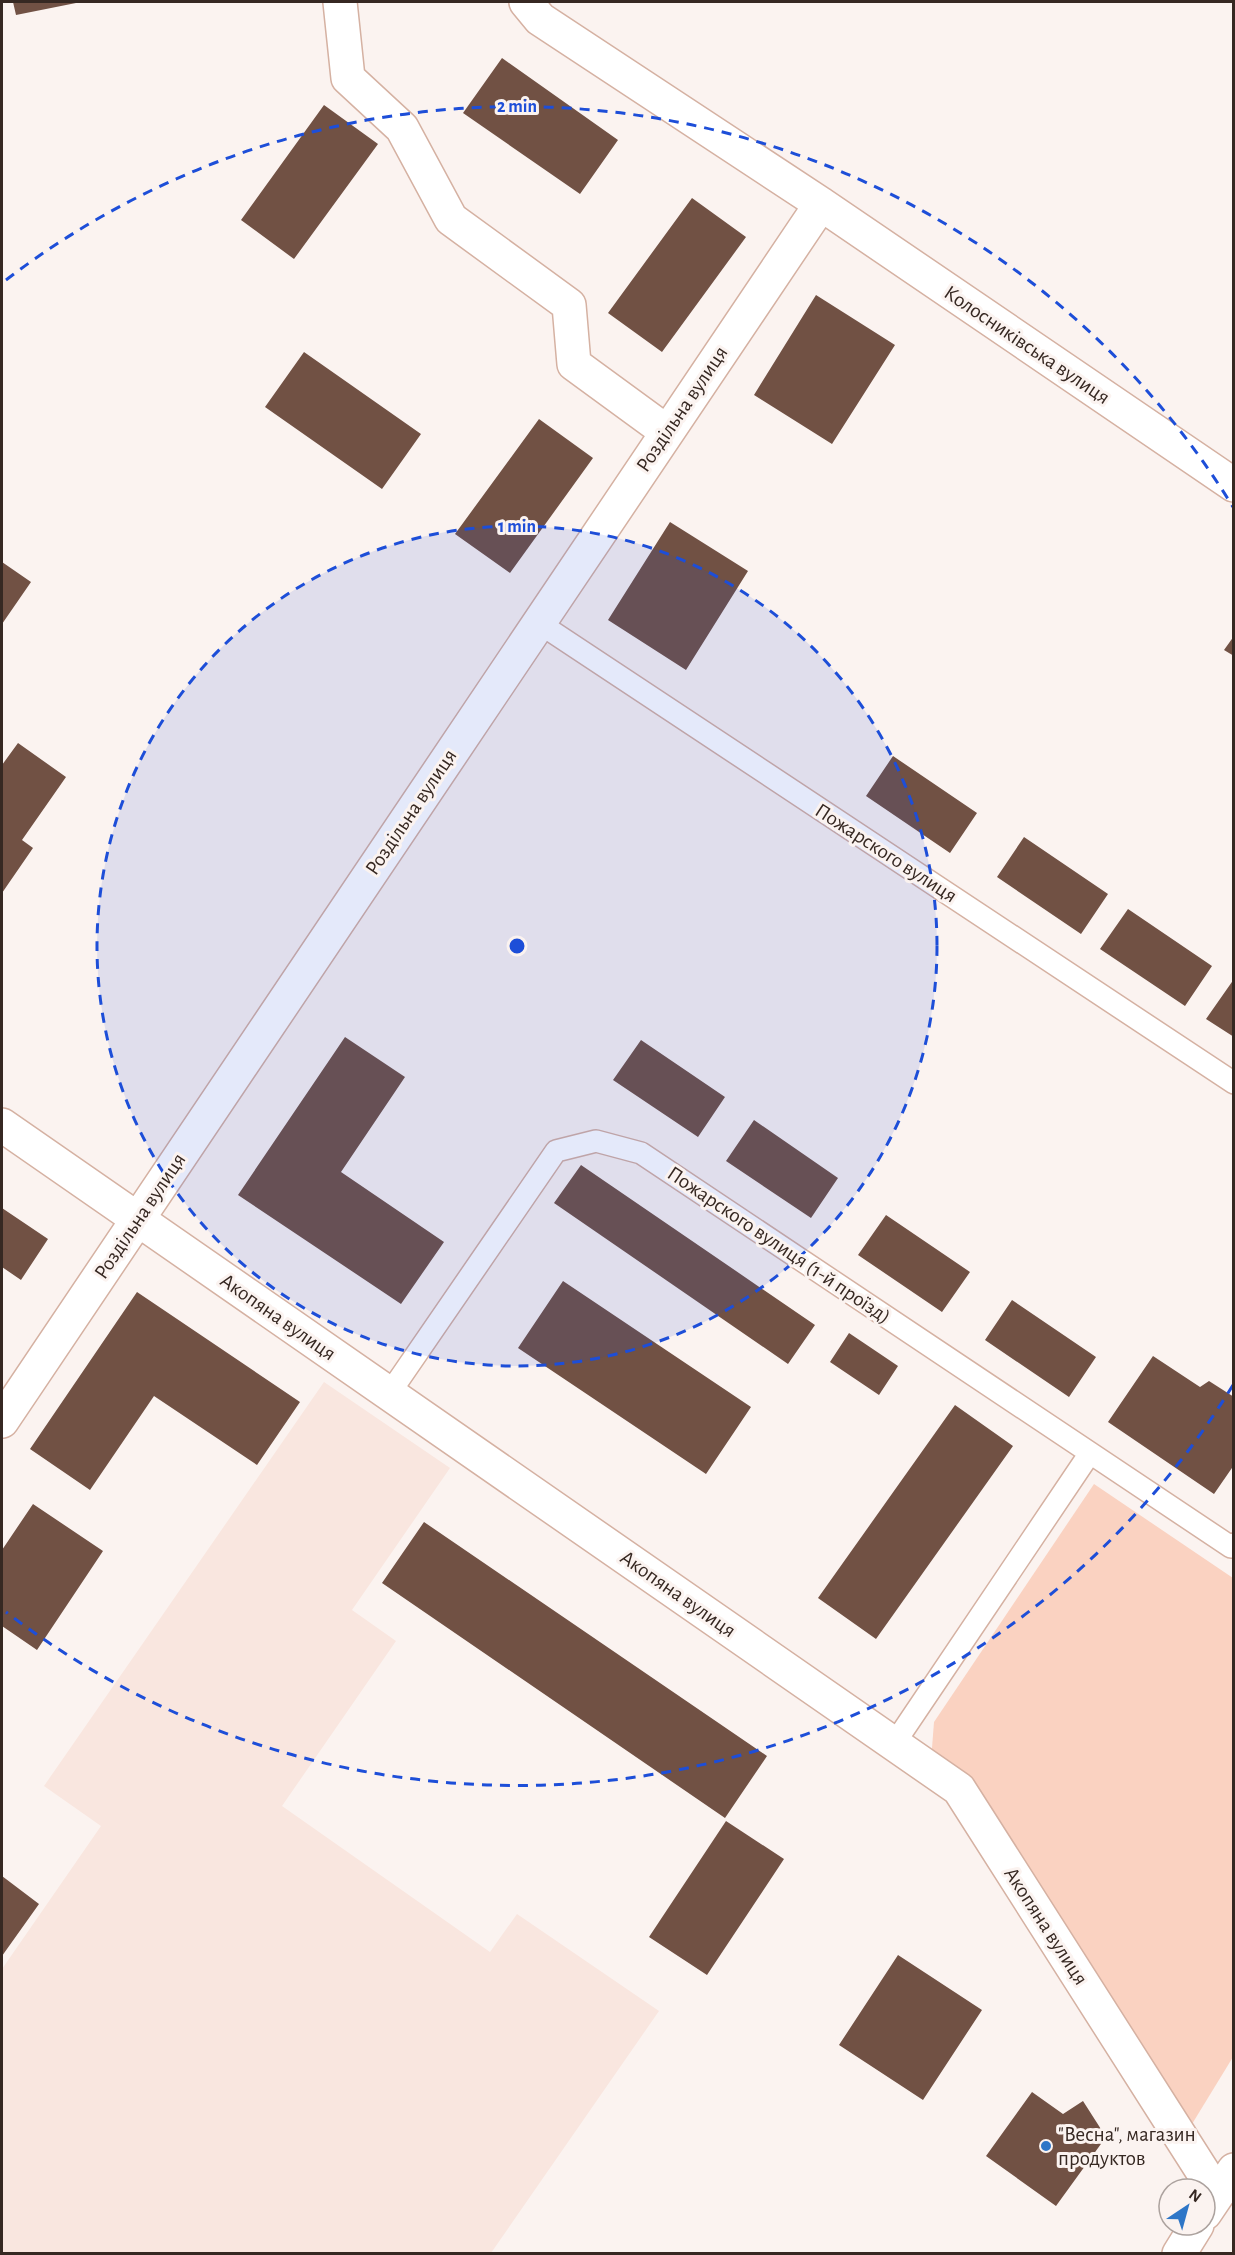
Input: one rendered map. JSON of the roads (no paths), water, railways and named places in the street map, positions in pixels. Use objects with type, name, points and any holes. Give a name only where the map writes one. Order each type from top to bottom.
[{"type":"street","points":[[340,2],[348,78],[402,128],[451,219],[569,305],[574,364],[667,432]]},
{"type":"street","name":"Колосниківська вулиця","points":[[526,2],[540,19],[821,204],[1233,485]]},
{"type":"street","name":"Роздільна вулиця","points":[[2,1421],[821,204]]},
{"type":"street","name":"Акопяна вулиця","points":[[2,1125],[959,1790],[1219,2193]]},
{"type":"street","points":[[1179,2253],[1189,2237]]},
{"type":"lane","name":"Пожарского вулиця","points":[[538,623],[1233,1083]]},
{"type":"lane","name":"Пожарского вулиця (1-й проїзд)","points":[[389,1394],[556,1151],[596,1141],[641,1153],[1231,1547],[1233,1544]]},
{"type":"lane","points":[[894,1744],[1090,1453]]},
{"type":"place","name":"\"Весна\", магазин продуктов","points":[[1046,2146]]}]
